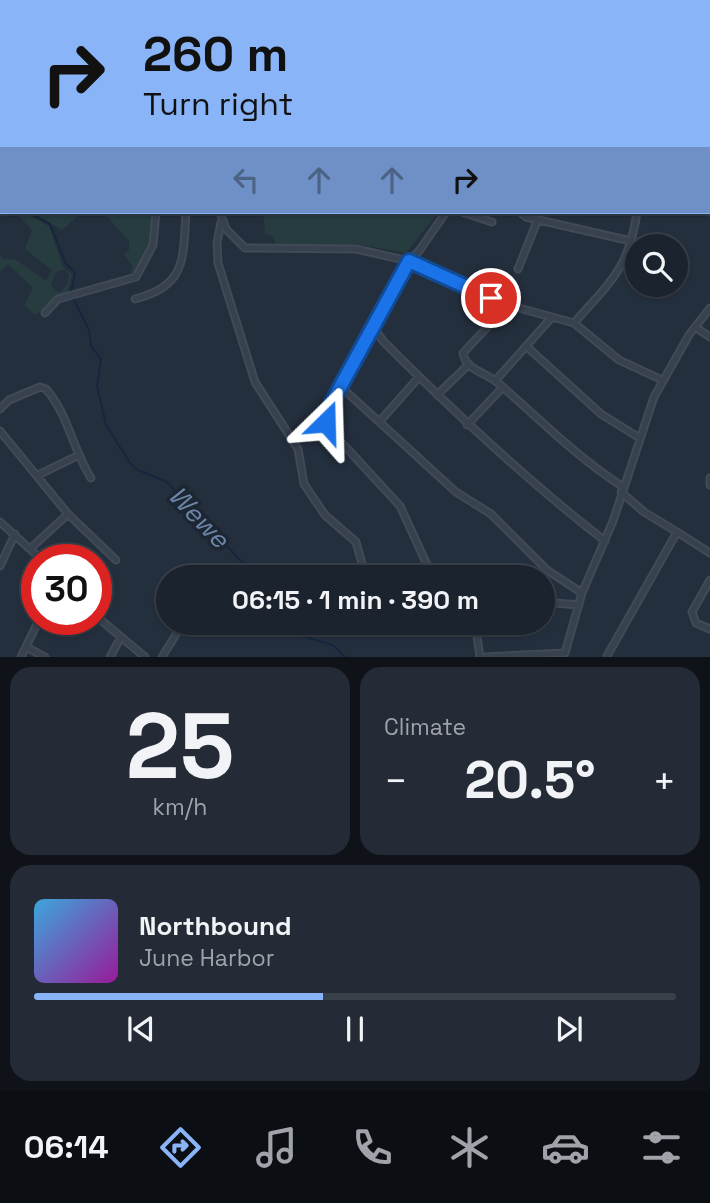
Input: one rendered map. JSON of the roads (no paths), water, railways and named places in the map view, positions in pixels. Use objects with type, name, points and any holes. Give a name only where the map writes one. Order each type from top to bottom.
[{"type":"street","points":[[45,313],[58,299],[136,277],[153,245],[156,214]]},
{"type":"street","points":[[135,299],[159,293],[170,282],[184,254],[187,214]]},
{"type":"street","points":[[220,214],[218,263],[254,382],[298,449],[304,484],[325,515],[356,542],[362,565]]},
{"type":"street","points":[[427,565],[400,506],[330,430],[326,415],[409,261],[445,214]]},
{"type":"street","points":[[468,214],[492,222]]},
{"type":"street","points":[[483,219],[487,214]]},
{"type":"street","points":[[525,214],[625,240]]},
{"type":"street","points":[[632,234],[637,214]]},
{"type":"street","points":[[517,269],[538,219]]},
{"type":"street","points":[[221,222],[245,248],[356,249],[409,261],[508,305],[575,323],[619,360],[662,380]]},
{"type":"street","points":[[575,323],[613,282],[625,255]]},
{"type":"street","points":[[508,305],[463,354],[468,365],[496,380],[574,454],[622,490],[644,512],[710,553]]},
{"type":"street","points":[[478,635],[483,657],[565,655],[582,593],[605,541],[638,437],[662,380],[710,308]]},
{"type":"street","points":[[496,380],[552,317]]},
{"type":"street","points":[[373,327],[467,425],[555,503],[605,541]]},
{"type":"street","points":[[695,327],[710,337]]},
{"type":"street","points":[[526,346],[601,414],[638,437]]},
{"type":"street","points":[[437,395],[468,365]]},
{"type":"street","points":[[381,420],[419,377]]},
{"type":"street","points":[[341,386],[381,420],[456,492],[491,514],[535,561],[582,593]]},
{"type":"street","points":[[0,409],[9,400],[40,387],[46,388],[60,411],[77,456],[91,478]]},
{"type":"street","points":[[467,425],[503,387]]},
{"type":"street","points":[[0,432],[68,514],[116,560]]},
{"type":"street","points":[[38,475],[77,456]]},
{"type":"street","points":[[710,478],[710,485]]},
{"type":"street","points":[[35,544],[68,514]]},
{"type":"street","points":[[0,522],[26,544]]},
{"type":"street","points":[[607,656],[677,531]]},
{"type":"street","points":[[0,566],[15,534]]},
{"type":"street","points":[[710,580],[692,612],[695,623],[710,629]]},
{"type":"street","points":[[555,603],[579,605]]},
{"type":"street","points":[[112,629],[145,657]]},
{"type":"street","points":[[21,657],[32,635]]},
{"type":"street","points":[[162,657],[176,635]]},
{"type":"street","points":[[110,657],[121,637]]},
{"type":"street","points":[[26,648],[45,657]]},
{"type":"waterway","name":"Wewe","points":[[32,214],[50,224],[66,264],[75,272],[71,293]]},
{"type":"waterway","name":"Wewe","points":[[73,298],[89,330],[91,346],[101,359],[97,386],[106,425],[130,463],[136,469],[167,482],[245,565]]},
{"type":"waterway","name":"Wewe","points":[[302,635],[333,645],[345,657]]}]
